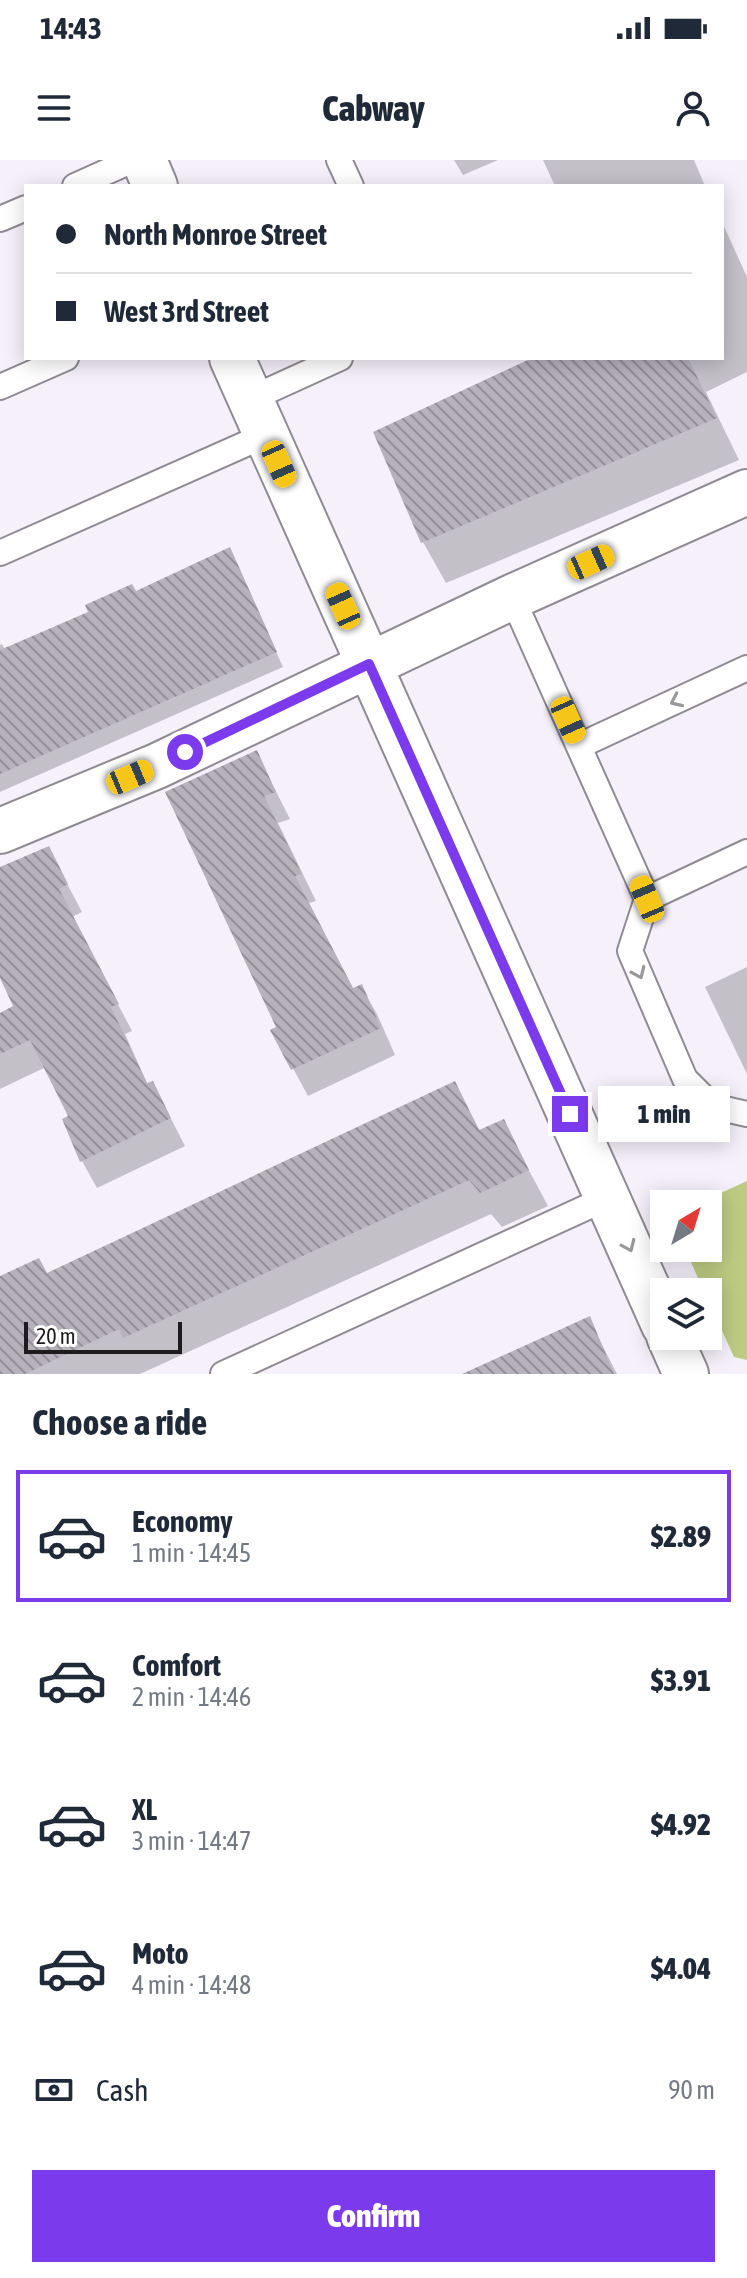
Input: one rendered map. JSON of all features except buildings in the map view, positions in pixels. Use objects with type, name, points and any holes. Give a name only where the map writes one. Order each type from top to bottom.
[{"type":"street","points":[[144,160],[154,184]]},
{"type":"street","points":[[233,360],[650,1294]]},
{"type":"street","points":[[0,831],[157,766],[512,597],[747,492]]},
{"type":"street","points":[[675,1350],[686,1374]]},
{"type":"lane","points":[[79,184],[133,160]]},
{"type":"lane","points":[[339,160],[350,184]]},
{"type":"lane","points":[[0,219],[24,209]]},
{"type":"lane","points":[[0,387],[61,360]]},
{"type":"lane","points":[[0,553],[258,417],[337,360]]},
{"type":"lane","points":[[512,597],[647,899],[630,951],[685,1079],[712,1106],[747,1114]]},
{"type":"lane","points":[[579,746],[747,668]]},
{"type":"lane","points":[[647,899],[747,852]]},
{"type":"lane","points":[[223,1374],[607,1198]]},
{"type":"green space","points":[[747,1181],[747,1360],[734,1357],[722,1331],[722,1278],[698,1278],[691,1262],[722,1262],[722,1192]]},
{"type":"route","points":[[185,752],[369,664],[570,1114]]}]
